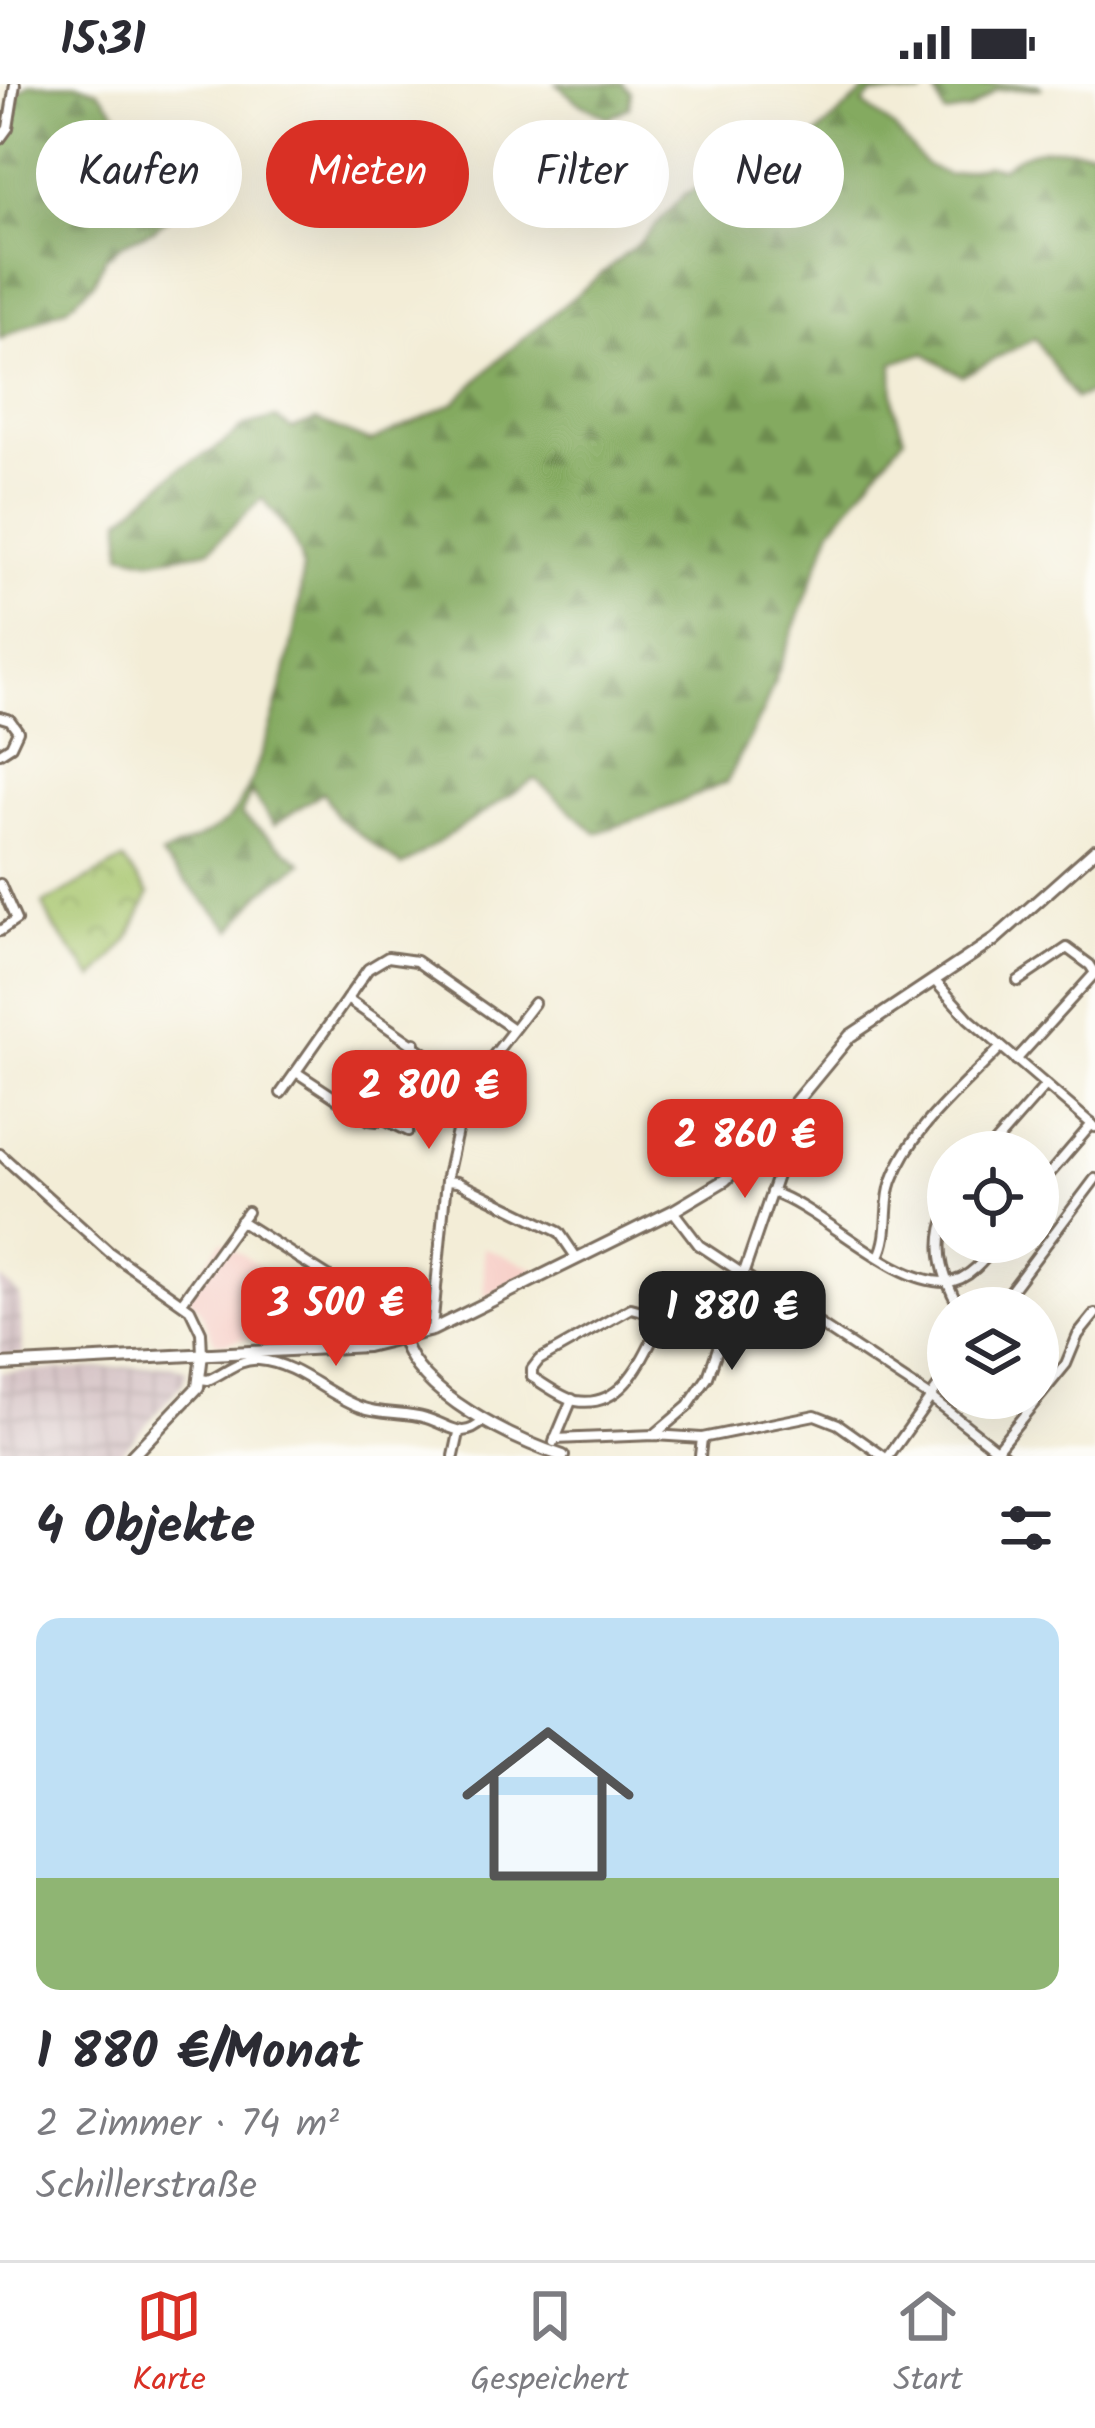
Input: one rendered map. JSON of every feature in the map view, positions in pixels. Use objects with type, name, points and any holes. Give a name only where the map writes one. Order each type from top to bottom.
[{"type":"main road","points":[[0,1364],[367,1346],[432,1330],[673,1211],[724,1180],[850,1036],[1022,917],[1095,850]]},
{"type":"main road","points":[[403,1340],[415,1364],[435,1384],[484,1420],[556,1449]]},
{"type":"main road","points":[[132,1456],[192,1394],[201,1379],[202,1354]]},
{"type":"street","points":[[0,139],[8,128],[14,84]]},
{"type":"street","points":[[0,717],[10,720],[18,731],[11,746],[0,753]]},
{"type":"street","points":[[0,884],[16,920],[0,931]]},
{"type":"street","points":[[1016,1060],[1092,983],[1093,968],[1067,948],[1018,981]]},
{"type":"street","points":[[281,1093],[373,964],[398,956],[416,961],[513,1029]]},
{"type":"street","points":[[934,980],[1001,1047],[1093,1126],[1059,1164]]},
{"type":"street","points":[[347,999],[472,1086]]},
{"type":"street","points":[[432,1330],[446,1180],[472,1086],[534,1003]]},
{"type":"street","points":[[382,1118],[415,1043]]},
{"type":"street","points":[[879,1256],[884,1246],[888,1190],[902,1159],[916,1137],[1001,1047]]},
{"type":"street","points":[[296,1072],[369,1120],[382,1118],[408,1131]]},
{"type":"street","points":[[1005,1131],[1046,1085]]},
{"type":"street","points":[[654,1435],[702,1387],[790,1135],[779,1120]]},
{"type":"street","points":[[0,1154],[70,1220],[182,1301],[198,1322],[202,1354]]},
{"type":"street","points":[[1014,1287],[1095,1179]]},
{"type":"street","points":[[446,1180],[559,1232],[576,1257]]},
{"type":"street","points":[[772,1192],[905,1270],[946,1282],[978,1263]]},
{"type":"street","points":[[673,1211],[699,1245],[927,1394]]},
{"type":"street","points":[[182,1301],[244,1217],[341,1285]]},
{"type":"street","points":[[943,1263],[949,1287]]},
{"type":"street","points":[[632,1308],[658,1318],[628,1383],[602,1397],[572,1399],[532,1377],[535,1364],[632,1308]]},
{"type":"street","points":[[788,1339],[804,1314]]},
{"type":"street","points":[[957,1419],[997,1454],[1066,1364],[1078,1335],[1095,1314]]},
{"type":"street","points":[[201,1379],[208,1380],[243,1361],[266,1361],[358,1407],[423,1416],[459,1433],[484,1420]]},
{"type":"street","points":[[572,1399],[556,1449],[654,1435],[702,1438],[822,1416],[886,1456],[927,1400]]},
{"type":"street","points":[[454,1456],[459,1433]]},
{"type":"street","points":[[700,1456],[702,1438]]},
{"type":"shaded area","points":[[222,1241],[314,1310],[327,1279],[342,1287],[322,1336],[214,1341],[200,1309],[184,1292]]},
{"type":"shaded area","points":[[483,1247],[538,1270],[485,1298]]},
{"type":"shaded area","points":[[0,1278],[20,1296],[23,1354],[0,1356]]},
{"type":"shaded area","points":[[171,1365],[187,1371],[183,1383],[118,1456],[0,1456],[0,1372]]},
{"type":"green space","points":[[30,84],[78,84],[98,90],[123,120],[36,120],[36,228],[156,228],[106,257],[94,282],[69,306],[0,339],[0,118],[8,116],[15,95]]},
{"type":"green space","points":[[557,84],[622,84],[631,92],[629,107],[609,118]]},
{"type":"green space","points":[[873,84],[926,84],[922,95],[872,94],[863,104],[894,128],[926,165],[948,175],[987,165],[1001,168],[1034,151],[1095,150],[1095,391],[1075,399],[1035,338],[962,376],[924,353],[893,363],[894,406],[904,437],[832,528],[764,709],[727,782],[596,833],[535,779],[402,866],[338,818],[323,792],[274,825],[251,792],[241,815],[302,863],[262,892],[232,930],[161,856],[226,821],[240,803],[266,740],[288,661],[301,559],[262,498],[209,550],[152,560],[122,553],[122,518],[182,467],[244,426],[276,418],[292,429],[316,420],[370,442],[454,403],[653,228],[669,228],[669,211],[693,190],[693,228],[844,228],[844,120],[833,120]]},
{"type":"green space","points":[[936,84],[1041,88],[996,90],[969,110],[945,114],[934,90]]},
{"type":"green space","points":[[123,860],[149,894],[128,940],[94,979],[53,926],[43,904]]}]
